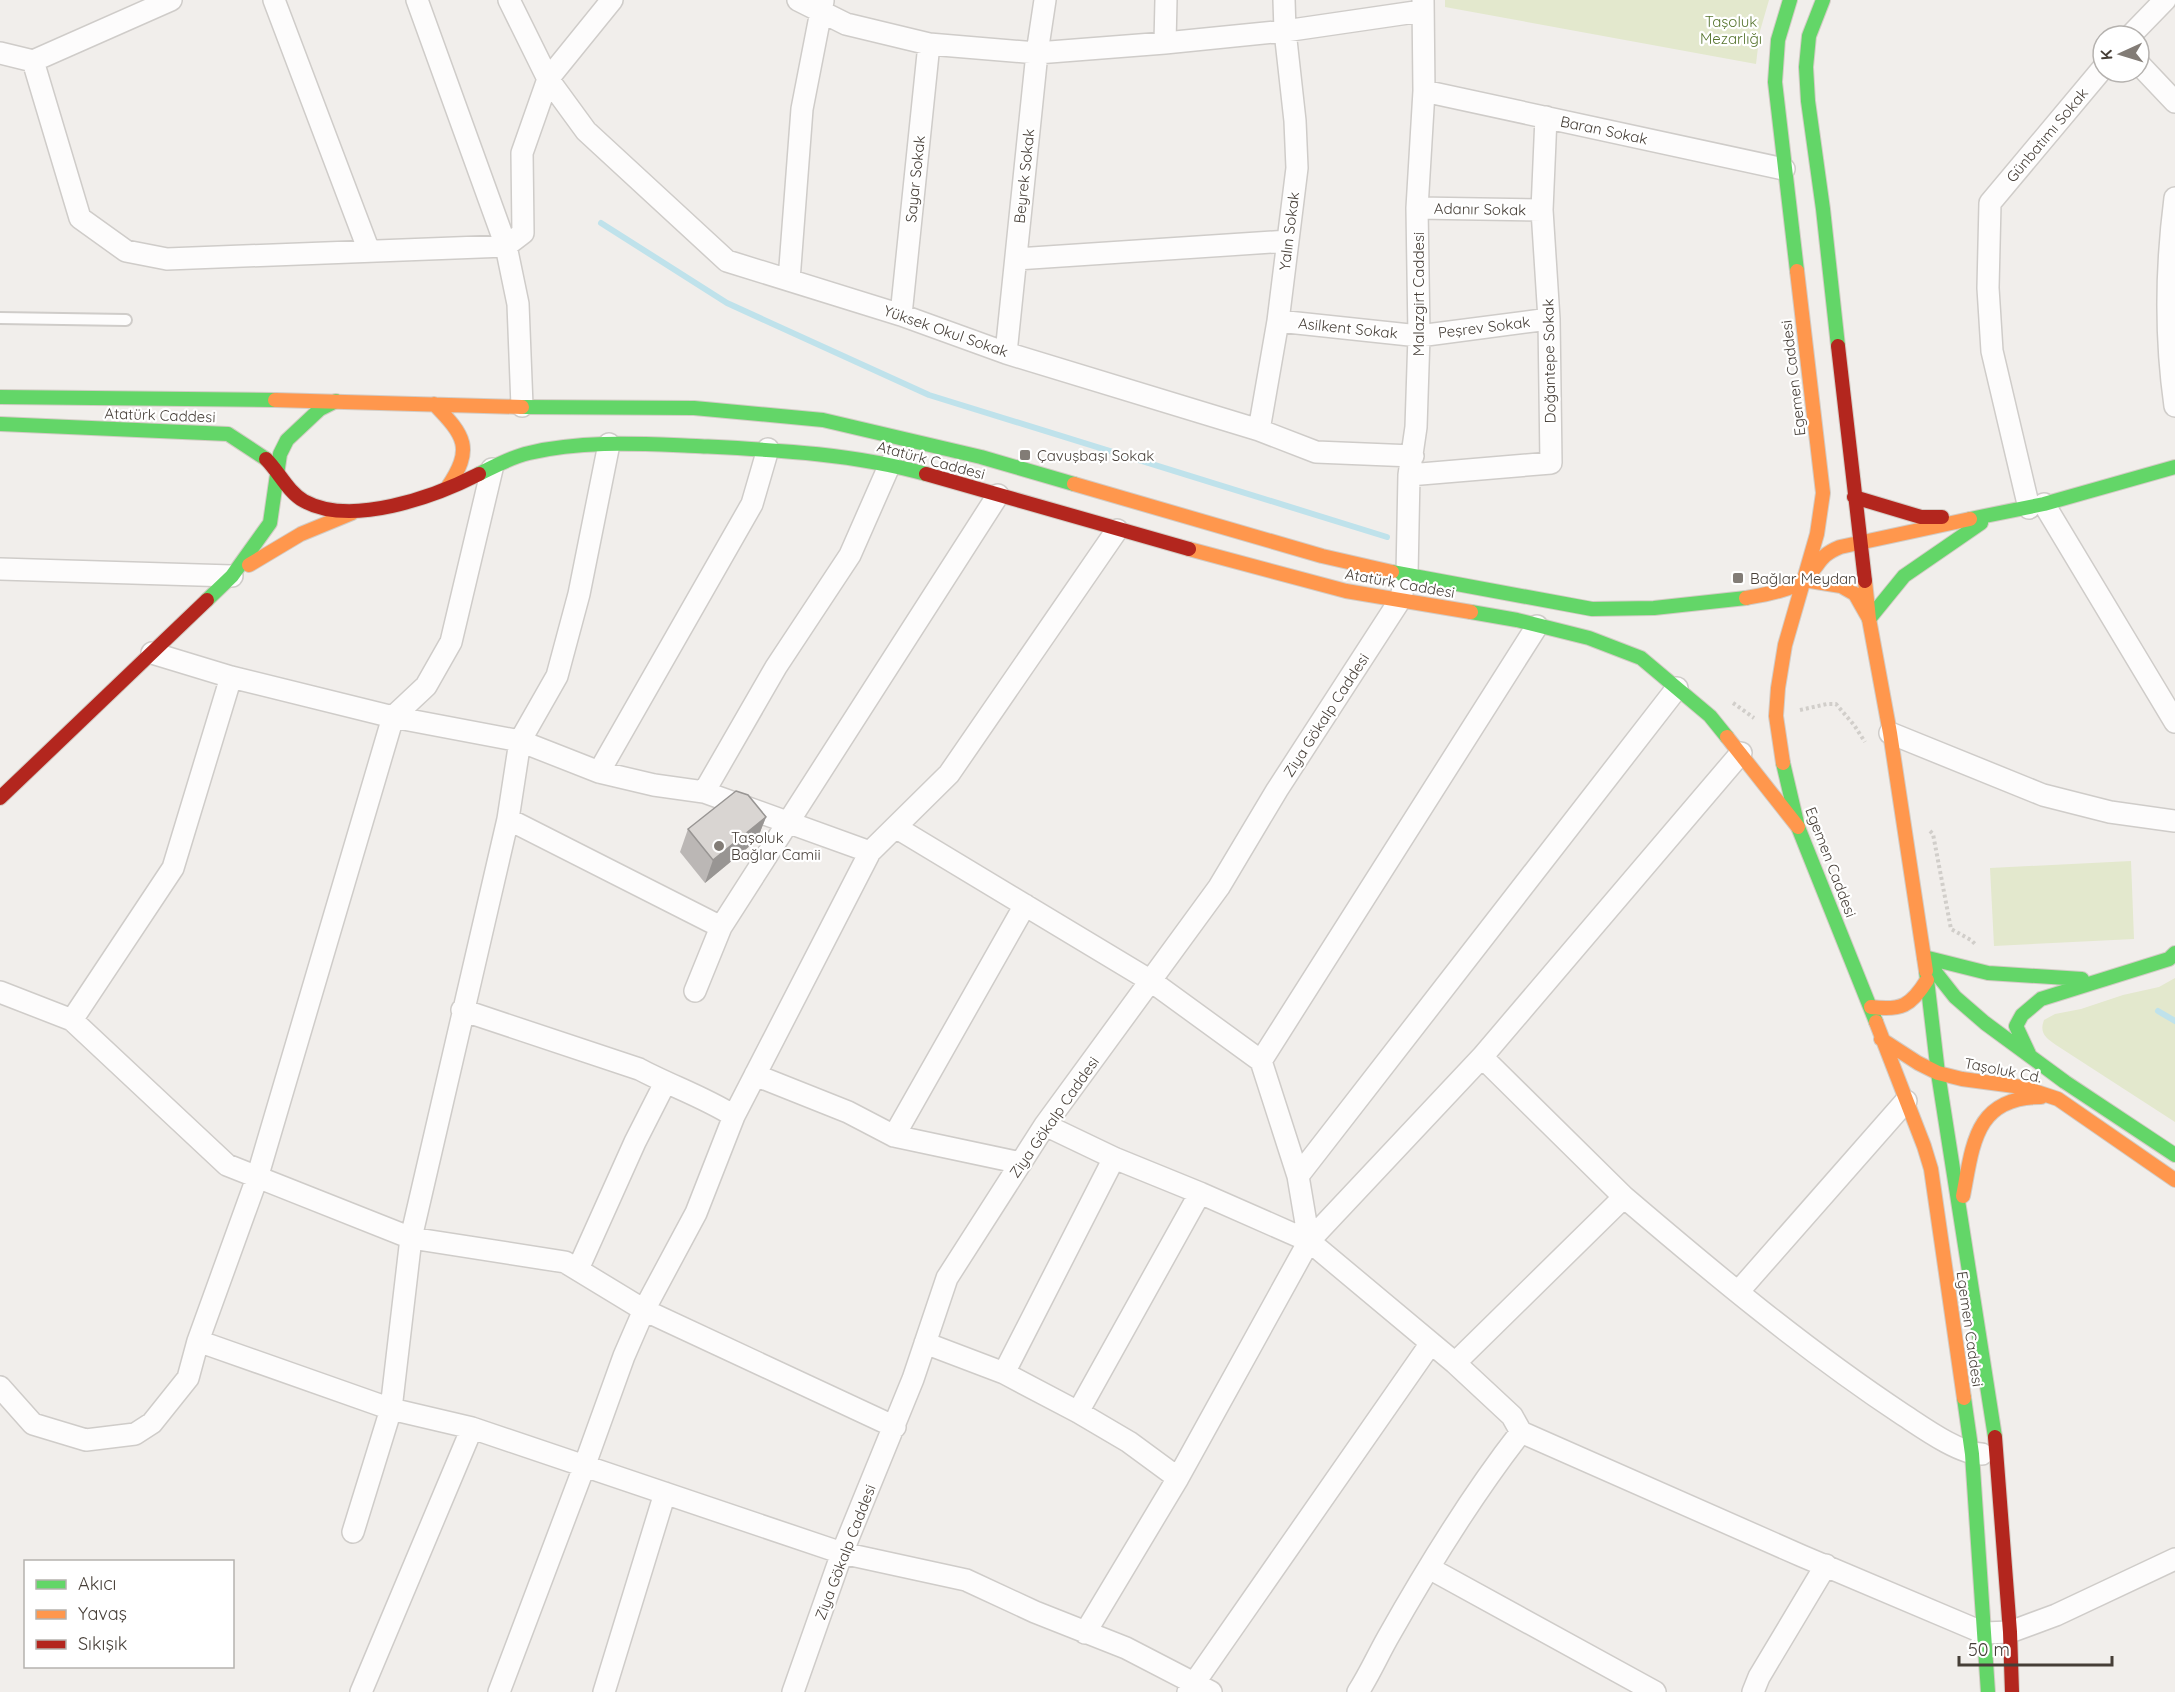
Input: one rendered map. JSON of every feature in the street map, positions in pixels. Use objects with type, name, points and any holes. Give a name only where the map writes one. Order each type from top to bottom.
[{"type":"main road","name":"Egemen Caddesi","points":[[1790,0],[1783,16],[1776,50],[1775,82],[1823,493],[1817,534],[1785,645],[1776,716],[1783,766],[1797,827],[1871,1007],[1881,1039],[1924,1146],[1930,1169],[1972,1454],[1988,1692]]},
{"type":"main road","name":"Egemen Caddesi","points":[[1823,0],[1809,36],[1806,68],[1808,101],[1824,220],[1869,619],[1890,733],[1924,957],[1938,1073],[1998,1453],[2012,1692]]},
{"type":"main road","name":"Atatürk Caddesi","points":[[0,397],[694,408],[823,420],[981,457],[1322,556],[1403,588],[1537,626],[1589,638],[1641,658],[1710,716],[1797,827]]},
{"type":"main road","points":[[0,798],[232,576],[270,523],[280,454],[287,440],[320,409],[336,401]]},
{"type":"main road","points":[[434,404],[456,426],[463,442],[464,456],[460,471],[447,488]]},
{"type":"main road","name":"Atatürk Caddesi","points":[[0,424],[228,434],[254,448],[273,465],[301,501],[324,508],[362,510],[413,499],[447,488],[516,457],[561,447],[609,444],[768,449],[852,456],[890,464],[1118,530],[1346,591],[1403,588],[1592,609],[1654,608],[1748,598],[1779,591],[1804,580]]},
{"type":"main road","points":[[1804,580],[1826,554],[1840,547],[2037,506],[2175,467]]},
{"type":"main road","points":[[1854,497],[1921,517],[1993,516]]},
{"type":"main road","points":[[232,576],[301,534],[336,518],[362,510]]},
{"type":"main road","points":[[1804,580],[1841,586],[1854,594],[1869,619],[1904,576],[1993,516]]},
{"type":"main road","points":[[2031,1058],[2016,1026],[2022,1015],[2041,999],[2169,959],[2175,953]]},
{"type":"main road","points":[[1924,957],[1988,973],[2097,980]]},
{"type":"main road","name":"Taşoluk Cd.","points":[[1924,957],[1944,985],[1960,1002],[2031,1058],[2175,1155]]},
{"type":"main road","points":[[1871,1007],[1893,1010],[1904,1007],[1918,996],[1927,980]]},
{"type":"main road","name":"Taşoluk Cd.","points":[[1881,1039],[1938,1073],[1962,1080],[2022,1087],[2058,1099],[2175,1180]]},
{"type":"main road","points":[[1959,1212],[1974,1144],[1987,1115],[2008,1102],[2032,1096],[2058,1099]]},
{"type":"street","points":[[0,54],[33,61],[171,0]]},
{"type":"street","points":[[274,0],[369,251]]},
{"type":"street","points":[[417,0],[506,246],[518,304],[522,406]]},
{"type":"street","name":"Yüksek Okul Sokak","points":[[508,0],[548,79],[586,131],[727,261],[901,315],[1006,352],[1259,430],[1316,452],[1411,466]]},
{"type":"street","points":[[33,61],[80,218],[126,251],[167,259],[506,246],[523,233],[522,153],[548,79],[612,0]]},
{"type":"street","points":[[798,0],[822,6],[846,24],[929,44],[1037,53],[1165,43],[1285,30],[1422,6]]},
{"type":"street","name":"Beyrek Sokak","points":[[1006,352],[1037,53],[1045,0]]},
{"type":"street","points":[[1165,43],[1166,0]]},
{"type":"street","name":"Yalın Sokak","points":[[1259,430],[1278,321],[1297,168],[1284,0]]},
{"type":"street","points":[[2142,24],[2165,0]]},
{"type":"street","points":[[789,280],[802,109],[822,6]]},
{"type":"street","name":"Malazgirt Caddesi","points":[[1403,588],[1419,336],[1417,208],[1424,91],[1422,6]]},
{"type":"street","name":"Sayar Sokak","points":[[901,315],[929,44]]},
{"type":"street","points":[[2151,77],[2175,102]]},
{"type":"street","name":"Günbatımı Sokak","points":[[2037,506],[1992,351],[1988,288],[1990,203],[2091,82]]},
{"type":"street","name":"Baran Sokak","points":[[1424,91],[1784,169]]},
{"type":"street","name":"Doğantepe Sokak","points":[[1411,466],[1551,463],[1549,319],[1542,210],[1546,117]]},
{"type":"street","points":[[2175,198],[2169,242],[2167,311],[2168,348],[2175,406]]},
{"type":"street","name":"Adanır Sokak","points":[[1417,208],[1542,210]]},
{"type":"street","points":[[1016,259],[1288,241]]},
{"type":"street","name":"Peşrev Sokak","points":[[1419,336],[1549,319]]},
{"type":"street","name":"Asilkent Sokak","points":[[1278,321],[1419,336]]},
{"type":"street","points":[[353,1532],[391,1409],[411,1238],[508,819],[520,741],[557,676],[579,594],[609,444]]},
{"type":"street","points":[[599,772],[752,504],[768,449]]},
{"type":"street","points":[[705,792],[776,667],[850,555],[890,464]]},
{"type":"street","points":[[0,1387],[33,1425],[86,1440],[135,1434],[152,1423],[188,1378],[198,1341],[257,1178],[393,717],[426,686],[451,642],[492,469]]},
{"type":"street","points":[[695,991],[722,927],[998,495]]},
{"type":"street","points":[[2037,506],[2175,722]]},
{"type":"street","points":[[499,1692],[624,1356],[644,1310],[696,1213],[734,1116],[870,852],[897,828],[949,774],[1118,530]]},
{"type":"street","points":[[0,569],[232,576]]},
{"type":"street","name":"Ziya Gökalp Caddesi","points":[[793,1692],[842,1553],[895,1427],[947,1278],[1045,1125],[1219,887],[1403,588]]},
{"type":"street","points":[[1261,1061],[1537,626]]},
{"type":"street","points":[[152,653],[231,676],[393,717],[520,741],[599,772],[654,785],[705,792],[870,852]]},
{"type":"street","points":[[72,1020],[173,868],[231,676]]},
{"type":"street","points":[[1298,1176],[1677,688]]},
{"type":"street","points":[[1890,733],[2043,795],[2110,812],[2175,821]]},
{"type":"street","points":[[1085,1633],[1178,1478],[1309,1241],[1482,1058],[1741,753]]},
{"type":"street","points":[[508,819],[722,927]]},
{"type":"street","points":[[897,828],[1151,981],[1261,1061],[1298,1176],[1309,1241]]},
{"type":"street","points":[[894,1136],[1025,904]]},
{"type":"street","points":[[0,992],[72,1020],[227,1165],[411,1238],[565,1262],[644,1310],[895,1427]]},
{"type":"street","points":[[462,1010],[639,1069],[665,1083],[708,1100],[734,1116]]},
{"type":"street","points":[[1482,1058],[1624,1197],[1738,1292],[1866,1390],[1925,1429],[1972,1454],[1998,1453]]},
{"type":"street","points":[[755,1075],[848,1112],[894,1136],[1021,1162]]},
{"type":"street","points":[[578,1269],[635,1142],[665,1083]]},
{"type":"street","points":[[1738,1292],[1906,1101]]},
{"type":"street","points":[[1045,1125],[1114,1158],[1200,1192],[1309,1241],[1455,1363],[1512,1416],[1521,1432],[1802,1557],[1826,1565],[1984,1633],[2010,1632],[2056,1616],[2175,1559]]},
{"type":"street","points":[[1004,1373],[1114,1158]]},
{"type":"street","points":[[1078,1412],[1200,1192]]},
{"type":"street","points":[[1455,1363],[1624,1197]]},
{"type":"street","points":[[198,1341],[391,1409],[472,1428],[842,1553],[966,1580],[1085,1633],[1126,1648],[1198,1689],[1431,1343]]},
{"type":"street","points":[[925,1342],[1004,1373],[1078,1412],[1129,1442],[1178,1478]]},
{"type":"street","points":[[361,1692],[472,1428]]},
{"type":"street","points":[[1358,1692],[1429,1568],[1496,1464],[1521,1432]]},
{"type":"street","points":[[604,1692],[665,1493]]},
{"type":"street","points":[[1753,1692],[1826,1565]]},
{"type":"street","points":[[1429,1568],[1656,1692]]},
{"type":"lane","points":[[0,318],[126,320]]},
{"type":"path","points":[[1790,713],[1836,704],[1854,725],[1866,745]]},
{"type":"path","points":[[1920,832],[1929,831],[1933,834],[1951,929],[1971,940],[1977,948]]},
{"type":"green space","name":"Taşoluk Mezarlığı","points":[[1445,0],[1769,0],[1760,31],[1756,64],[1445,7]]},
{"type":"green space","points":[[2131,861],[2134,939],[1994,946],[1990,868]]},
{"type":"green space","points":[[2175,978],[2175,1122],[2056,1045],[2046,1037],[2042,1028],[2044,1020],[2055,1014],[2159,987]]},
{"type":"building","points":[[736,791],[748,795],[766,817],[713,860],[688,829]]},
{"type":"waterway","points":[[601,223],[727,303],[929,395],[1387,537]]},
{"type":"waterway","points":[[2158,1011],[2175,1021]]},
{"type":"traffic: fast","points":[[1790,0],[1778,40],[1775,82],[1797,271]]},
{"type":"traffic: fast","points":[[1823,0],[1809,36],[1806,67],[1808,101],[1838,346]]},
{"type":"traffic: fast","points":[[0,397],[275,400]]},
{"type":"traffic: fast","points":[[207,600],[232,576],[270,523],[280,454],[287,440],[320,409],[336,401]]},
{"type":"traffic: fast","points":[[522,407],[694,408],[823,420],[981,457],[1074,484]]},
{"type":"traffic: fast","points":[[0,424],[228,434],[266,459]]},
{"type":"traffic: fast","points":[[479,474],[509,459],[529,453],[571,446],[612,444],[696,446],[812,454],[869,461],[926,474]]},
{"type":"traffic: fast","points":[[1970,519],[2044,504],[2175,467]]},
{"type":"traffic: fast","points":[[1869,619],[1904,576],[1981,523]]},
{"type":"traffic: fast","points":[[1392,572],[1592,609],[1654,608],[1746,598]]},
{"type":"traffic: fast","points":[[1471,612],[1517,620],[1589,638],[1641,658],[1710,716],[1727,737]]},
{"type":"traffic: fast","points":[[1783,763],[1798,827],[1876,1022]]},
{"type":"traffic: fast","points":[[2030,1056],[2016,1026],[2022,1015],[2041,999],[2169,959],[2175,953]]},
{"type":"traffic: fast","points":[[1924,957],[1988,973],[2082,979]]},
{"type":"traffic: fast","points":[[1925,959],[1955,997],[1985,1023],[2065,1082],[2175,1155]]},
{"type":"traffic: fast","points":[[1926,971],[1938,1073],[1995,1437]]},
{"type":"traffic: fast","points":[[1964,1398],[1972,1454],[1988,1692]]},
{"type":"traffic: slow","points":[[1783,763],[1776,716],[1778,688],[1785,645],[1817,534],[1823,493],[1797,271]]},
{"type":"traffic: slow","points":[[275,400],[522,407]]},
{"type":"traffic: slow","points":[[434,404],[453,425],[462,443],[461,463],[447,488]]},
{"type":"traffic: slow","points":[[1074,484],[1322,556],[1392,572]]},
{"type":"traffic: slow","points":[[249,565],[301,534],[352,513]]},
{"type":"traffic: slow","points":[[1746,598],[1777,592],[1800,583],[1823,557],[1840,547],[1970,519]]},
{"type":"traffic: slow","points":[[1189,549],[1346,591],[1471,612]]},
{"type":"traffic: slow","points":[[1804,580],[1841,586],[1855,594],[1868,617]]},
{"type":"traffic: slow","points":[[1865,581],[1869,619],[1890,733],[1926,971]]},
{"type":"traffic: slow","points":[[1727,737],[1798,827]]},
{"type":"traffic: slow","points":[[1871,1007],[1890,1008],[1904,1005],[1916,996],[1927,980]]},
{"type":"traffic: slow","points":[[1876,1022],[1931,1169],[1964,1398]]},
{"type":"traffic: slow","points":[[1881,1039],[1938,1073],[1962,1079],[2022,1087],[2058,1099],[2175,1180]]},
{"type":"traffic: slow","points":[[1963,1196],[1975,1142],[1981,1127],[1990,1115],[2002,1105],[2019,1099],[2041,1097]]},
{"type":"traffic: jam","points":[[1838,346],[1865,581]]},
{"type":"traffic: jam","points":[[266,459],[293,492],[304,501],[323,508],[345,511],[368,510],[416,500],[479,474]]},
{"type":"traffic: jam","points":[[926,474],[1189,549]]},
{"type":"traffic: jam","points":[[1854,497],[1921,517],[1942,517]]},
{"type":"traffic: jam","points":[[0,798],[207,600]]},
{"type":"traffic: jam","points":[[1995,1437],[2010,1632],[2012,1692]]},
{"type":"place","name":"Çavuşbaşı Sokak","points":[[1025,455]]},
{"type":"place","name":"Bağlar Meydan","points":[[1738,578]]},
{"type":"place","name":"Taşoluk Bağlar Camii","points":[[719,846]]}]
